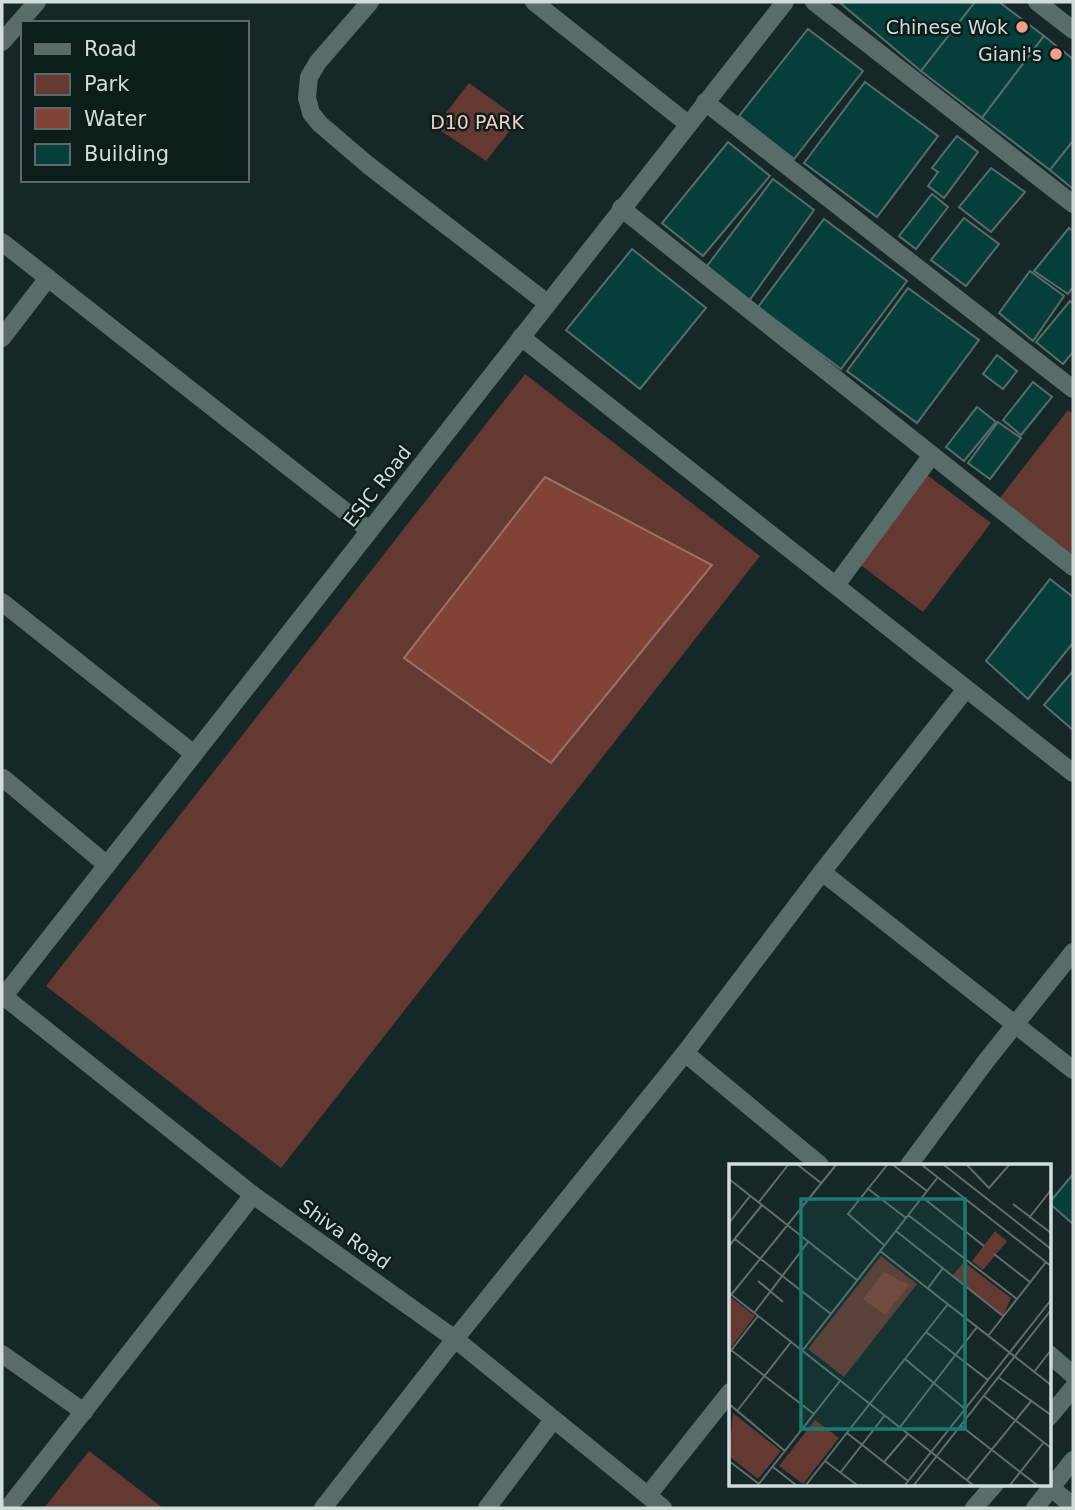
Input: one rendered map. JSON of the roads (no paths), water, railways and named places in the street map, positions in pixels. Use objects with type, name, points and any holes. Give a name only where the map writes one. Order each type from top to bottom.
[{"type":"street","points":[[2,42],[37,2]]},
{"type":"street","points":[[370,2],[317,62],[309,77],[307,98],[311,113],[368,165],[547,303]]},
{"type":"street","points":[[534,2],[688,124]]},
{"type":"street","name":"ESIC Road","points":[[3,995],[785,2]]},
{"type":"street","points":[[814,2],[1073,204]]},
{"type":"street","points":[[1037,2],[1073,30]]},
{"type":"street","points":[[705,102],[1073,389]]},
{"type":"street","points":[[621,208],[1073,567]]},
{"type":"street","points":[[2,242],[369,530]]},
{"type":"street","points":[[2,338],[48,278]]},
{"type":"street","points":[[521,337],[1073,773]]},
{"type":"street","points":[[836,586],[932,454]]},
{"type":"street","points":[[2,602],[194,754]]},
{"type":"street","points":[[323,1508],[685,1053],[822,872],[966,689]]},
{"type":"street","points":[[3,778],[107,865]]},
{"type":"street","points":[[822,872],[1073,1070]]},
{"type":"street","points":[[910,1164],[986,1061],[1073,952]]},
{"type":"street","name":"Shiva Road","points":[[3,995],[253,1195],[455,1339],[663,1508]]},
{"type":"street","points":[[685,1053],[819,1164]]},
{"type":"street","points":[[8,1508],[253,1195]]},
{"type":"street","points":[[2,1354],[84,1412]]},
{"type":"street","points":[[1050,1355],[1073,1375]]},
{"type":"street","points":[[1050,1417],[1073,1388]]},
{"type":"street","points":[[649,1494],[729,1393]]},
{"type":"street","points":[[487,1508],[554,1420]]},
{"type":"street","points":[[1035,1508],[1073,1460]]},
{"type":"street","points":[[974,1508],[993,1486]]},
{"type":"street","points":[[1051,1488],[1073,1506]]},
{"type":"water","points":[[545,477],[712,565],[551,763],[404,658]]},
{"type":"place","name":"Chinese Wok","points":[[1022,27]]},
{"type":"place","name":"Giani's","points":[[1056,54]]},
{"type":"park label","name":"D10 PARK","points":[[477,122]]}]
